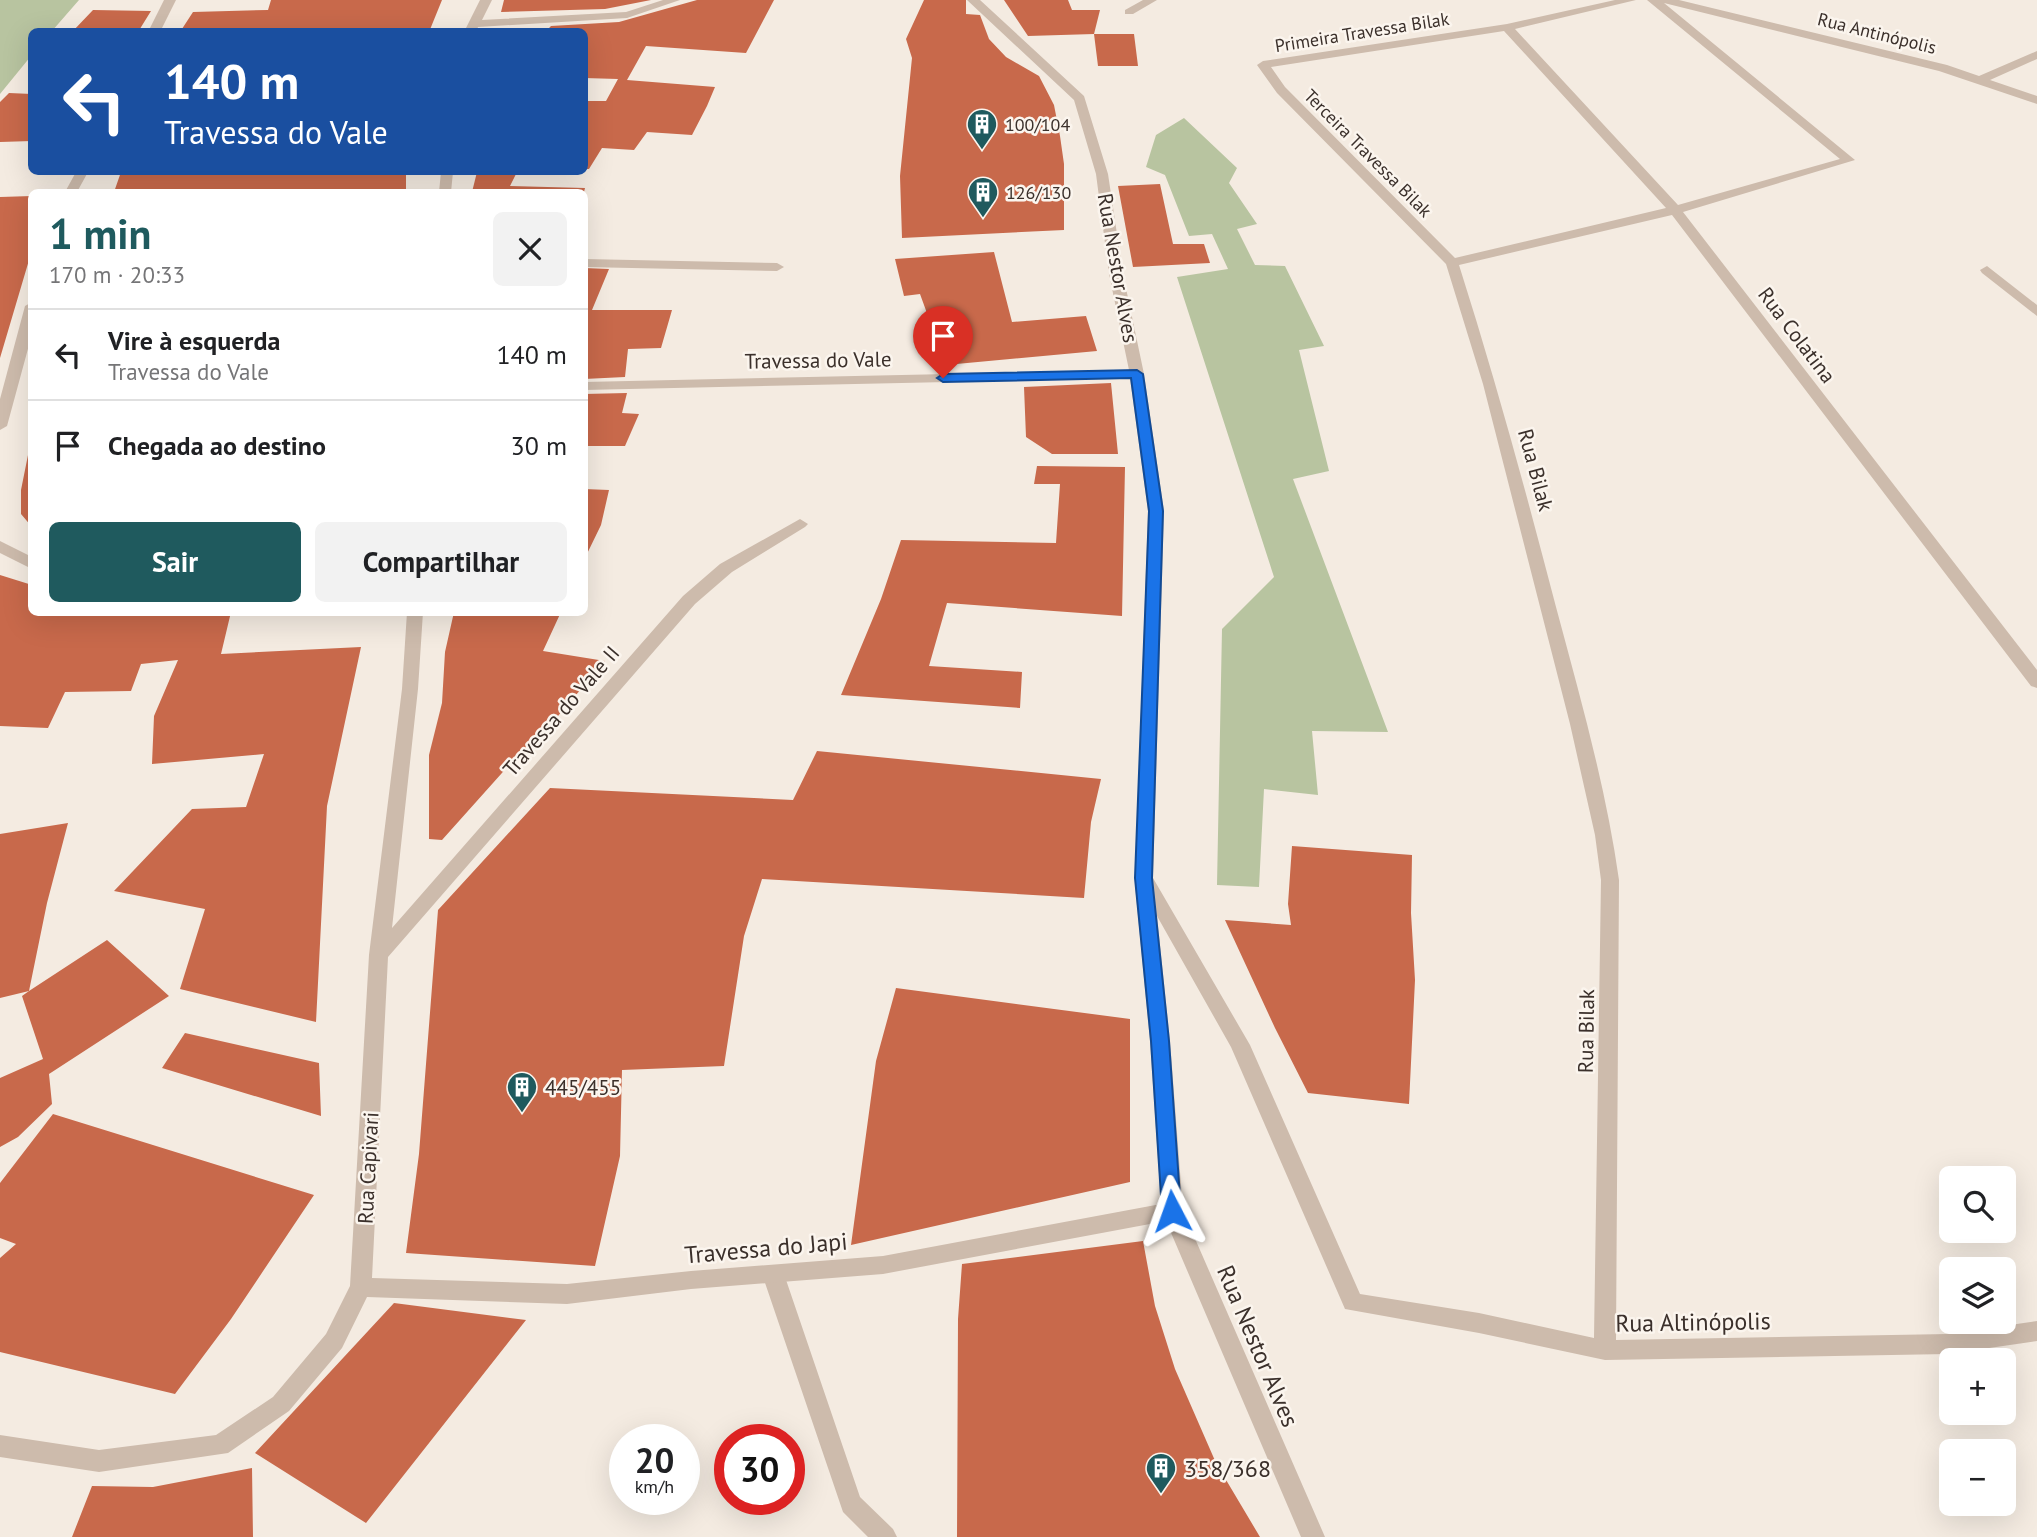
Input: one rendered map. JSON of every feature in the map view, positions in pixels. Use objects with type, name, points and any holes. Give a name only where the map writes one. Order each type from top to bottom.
[{"type":"street","points":[[156,28],[170,0]]},
{"type":"street","points":[[471,28],[485,0]]},
{"type":"street","points":[[471,28],[626,15],[674,0]]},
{"type":"street","name":"Rua Nestor Alves","points":[[973,0],[1080,99],[1102,174],[1116,274],[1137,374],[1156,511],[1144,878],[1160,1041],[1172,1211],[1313,1537]]},
{"type":"street","points":[[1129,12],[1151,0]]},
{"type":"street","name":"Primeira Travessa Bilak","points":[[1264,65],[1507,27],[1630,0]]},
{"type":"street","points":[[1452,263],[1675,210],[1849,160],[1653,0]]},
{"type":"street","name":"Rua Antinópolis","points":[[1665,0],[1943,68],[2037,100]]},
{"type":"street","name":"Rua Colatina","points":[[1507,27],[1675,210],[2037,682]]},
{"type":"street","points":[[1981,80],[2037,55]]},
{"type":"street","name":"Terceira Travessa Bilak","points":[[1264,65],[1281,90],[1452,263]]},
{"type":"street","points":[[588,263],[777,267]]},
{"type":"street","name":"Rua Bilak","points":[[1452,263],[1493,397],[1579,724],[1604,835],[1611,903],[1605,1350]]},
{"type":"street","points":[[1987,270],[2037,312]]},
{"type":"street","points":[[0,426],[28,321]]},
{"type":"street","name":"Travessa do Vale","points":[[588,386],[1137,374]]},
{"type":"street","name":"Travessa do Vale II","points":[[379,955],[689,600],[726,568],[800,524]]},
{"type":"street","points":[[0,546],[28,562]]},
{"type":"street","name":"Rua Capivari","points":[[0,1446],[99,1461],[220,1445],[281,1404],[334,1341],[361,1287],[379,955],[410,689],[415,616]]},
{"type":"street","name":"Rua Altinópolis","points":[[1144,878],[1240,1045],[1353,1301],[1479,1323],[1605,1350],[1948,1344],[2037,1331]]},
{"type":"street","name":"Travessa do Japi","points":[[361,1287],[567,1294],[883,1265],[1172,1211]]},
{"type":"street","points":[[773,1274],[851,1504],[886,1537]]},
{"type":"green space","points":[[0,0],[79,0],[55,28],[28,28],[28,60],[0,94]]},
{"type":"green space","points":[[1184,118],[1237,168],[1229,183],[1257,224],[1237,229],[1255,265],[1285,266],[1324,346],[1299,350],[1329,471],[1293,479],[1388,732],[1312,731],[1318,795],[1264,789],[1259,887],[1217,885],[1222,629],[1274,577],[1177,277],[1228,269],[1212,234],[1189,236],[1165,175],[1146,167],[1156,135]]},
{"type":"building","points":[[271,0],[442,0],[431,28],[183,28],[193,12],[268,10]]},
{"type":"building","points":[[504,0],[651,0],[605,9],[501,12]]},
{"type":"building","points":[[697,0],[774,0],[746,53],[646,46],[627,80],[715,87],[707,106],[692,135],[647,132],[634,150],[602,148],[588,169],[588,101],[606,101],[618,79],[588,78],[588,28],[549,28],[619,22]]},
{"type":"building","points":[[924,0],[966,0],[966,14],[980,15],[989,39],[1006,57],[1039,76],[1054,105],[1060,136],[1064,164],[1064,230],[902,238],[900,176],[912,58],[906,39]]},
{"type":"building","points":[[1004,0],[1068,0],[1072,10],[1100,10],[1094,34],[1028,36]]},
{"type":"building","points":[[93,10],[151,11],[140,28],[76,28]]},
{"type":"building","points":[[1094,34],[1134,34],[1138,66],[1098,66]]},
{"type":"building","points":[[9,93],[28,94],[28,141],[0,142],[0,102]]},
{"type":"building","points":[[120,175],[406,175],[406,189],[115,189]]},
{"type":"building","points":[[476,175],[516,175],[510,186],[585,188],[585,189],[473,189]]},
{"type":"building","points":[[1160,184],[1173,244],[1204,244],[1210,263],[1133,267],[1118,186]]},
{"type":"building","points":[[28,196],[28,264],[0,358],[0,197]]},
{"type":"building","points":[[994,252],[1012,322],[1086,316],[1097,351],[935,366],[932,327],[920,294],[904,296],[895,259]]},
{"type":"building","points":[[588,268],[609,269],[592,310],[672,310],[661,348],[628,349],[625,377],[588,379]]},
{"type":"building","points":[[1111,383],[1118,454],[1052,454],[1026,437],[1024,387]]},
{"type":"building","points":[[627,393],[622,413],[639,414],[625,446],[588,446],[588,394]]},
{"type":"building","points":[[28,455],[28,522],[21,514],[21,490]]},
{"type":"building","points":[[1037,466],[1125,467],[1122,616],[947,603],[929,666],[1022,672],[1020,708],[841,695],[881,599],[901,540],[1056,543],[1060,484],[1034,484]]},
{"type":"building","points":[[588,489],[609,490],[601,525],[588,552]]},
{"type":"building","points":[[0,575],[28,584],[28,616],[230,616],[221,654],[361,647],[327,806],[316,1022],[180,989],[205,909],[114,891],[192,809],[246,807],[264,754],[152,764],[154,716],[178,660],[141,664],[131,691],[65,692],[48,728],[0,726]]},
{"type":"building","points":[[453,616],[559,616],[543,651],[605,661],[558,716],[511,763],[442,840],[429,839],[429,755],[442,703],[445,652]]},
{"type":"building","points":[[817,751],[1101,779],[1091,822],[1084,898],[762,879],[744,936],[724,1066],[622,1070],[620,1156],[595,1266],[406,1253],[419,1154],[438,910],[550,788],[793,800]]},
{"type":"building","points":[[68,823],[47,903],[29,991],[0,998],[0,834]]},
{"type":"building","points":[[1292,846],[1412,855],[1411,913],[1415,980],[1409,1104],[1308,1093],[1225,920],[1291,925],[1288,904]]},
{"type":"building","points":[[107,940],[169,996],[49,1074],[52,1104],[18,1137],[0,1147],[0,1078],[43,1059],[22,996]]},
{"type":"building","points":[[896,988],[1130,1019],[1130,1182],[851,1245],[876,1061]]},
{"type":"building","points":[[185,1033],[319,1063],[321,1116],[162,1068]]},
{"type":"building","points":[[53,1114],[314,1195],[231,1319],[175,1394],[0,1352],[0,1258],[16,1244],[0,1238],[0,1183]]},
{"type":"building","points":[[1143,1241],[1155,1306],[1175,1369],[1216,1463],[1260,1537],[957,1537],[958,1319],[962,1264]]},
{"type":"building","points":[[394,1303],[526,1320],[366,1523],[255,1453]]},
{"type":"building","points":[[252,1468],[253,1537],[72,1537],[92,1486],[153,1487]]},
{"type":"place","name":"100/104","points":[[982,151]]},
{"type":"place","name":"126/130","points":[[983,219]]},
{"type":"place","name":"445/455","points":[[522,1114]]},
{"type":"place","name":"358/368","points":[[1161,1495]]},
{"type":"route","points":[[943,378],[1137,374],[1156,511],[1144,878],[1160,1041],[1172,1211]]}]
